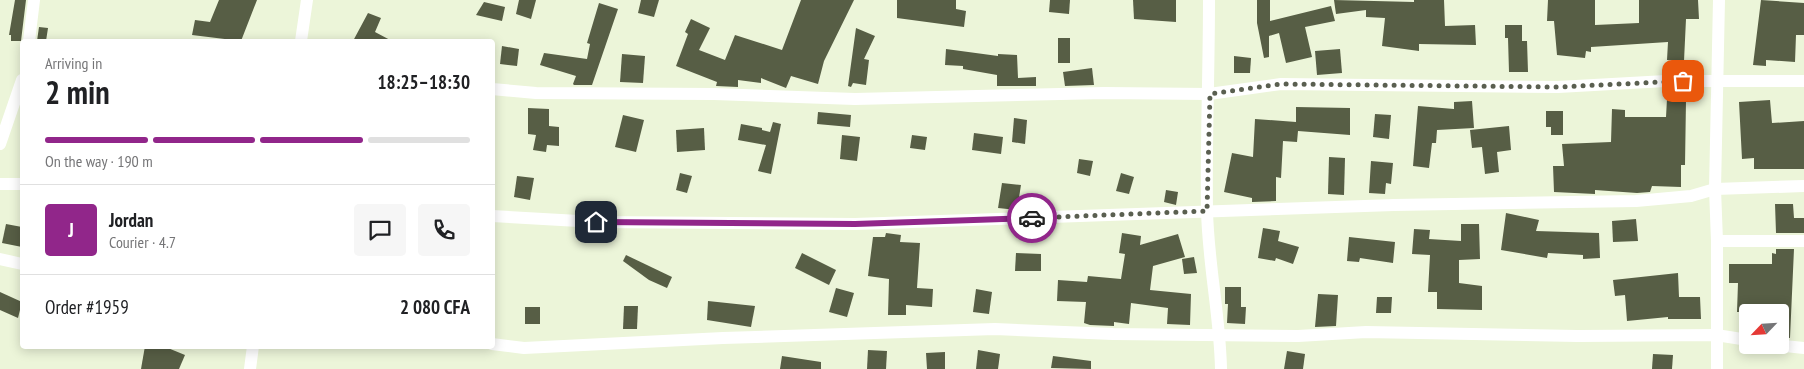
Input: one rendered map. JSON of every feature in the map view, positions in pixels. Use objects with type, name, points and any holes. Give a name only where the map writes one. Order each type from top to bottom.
[{"type":"street","points":[[29,39],[34,0]]},
{"type":"street","points":[[301,39],[307,0]]},
{"type":"street","points":[[1208,0],[1210,94],[1207,211],[1213,286],[1220,334],[1221,369]]},
{"type":"street","points":[[1717,369],[1718,241],[1715,188],[1719,0]]},
{"type":"street","points":[[495,89],[536,93],[714,94],[854,99],[1104,93],[1210,94],[1280,84],[1558,87],[1666,81],[1804,80]]},
{"type":"street","points":[[0,144],[20,86]]},
{"type":"street","points":[[0,184],[20,184]]},
{"type":"street","points":[[495,216],[596,222],[855,224],[1207,211],[1658,200],[1691,196],[1715,188],[1804,186]]},
{"type":"street","points":[[1718,241],[1804,241]]},
{"type":"street","points":[[0,259],[20,264]]},
{"type":"street","points":[[495,344],[524,348],[723,338],[995,329],[1113,334],[1298,336],[1366,332],[1578,336],[1716,335],[1739,339]]},
{"type":"street","points":[[1789,346],[1804,348]]},
{"type":"street","points":[[250,369],[253,349]]},
{"type":"building","points":[[15,0],[26,0],[21,39],[20,41],[11,41],[11,35],[9,35]]},
{"type":"building","points":[[219,0],[257,0],[242,39],[192,35],[195,20],[210,22]]},
{"type":"building","points":[[519,0],[536,0],[531,19],[516,14]]},
{"type":"building","points":[[641,0],[659,0],[654,17],[638,13]]},
{"type":"building","points":[[801,0],[854,0],[824,61],[818,84],[791,76],[786,88],[761,78],[761,83],[738,80],[738,87],[716,86],[717,82],[676,66],[688,34],[685,32],[691,19],[710,28],[699,50],[725,60],[735,35],[782,50]]},
{"type":"building","points":[[897,0],[956,0],[956,9],[966,11],[964,27],[897,18]]},
{"type":"building","points":[[1050,0],[1070,0],[1069,14],[1049,12]]},
{"type":"building","points":[[1133,0],[1176,0],[1176,22],[1134,19]]},
{"type":"building","points":[[1257,0],[1270,0],[1270,21],[1331,6],[1335,21],[1305,27],[1312,57],[1286,63],[1279,33],[1269,36],[1269,57],[1264,58],[1257,23]]},
{"type":"building","points":[[1334,0],[1414,2],[1414,0],[1444,0],[1445,26],[1475,25],[1476,45],[1419,44],[1419,51],[1382,46],[1385,18],[1366,17],[1366,10],[1336,14]]},
{"type":"building","points":[[1548,0],[1595,0],[1595,25],[1639,23],[1639,0],[1698,0],[1699,19],[1686,19],[1684,61],[1667,60],[1668,42],[1591,47],[1591,52],[1586,51],[1585,58],[1557,55],[1554,21],[1547,21]]},
{"type":"building","points":[[1761,0],[1804,3],[1804,35],[1796,35],[1795,62],[1766,60],[1766,66],[1753,65]]},
{"type":"building","points":[[484,2],[505,7],[502,21],[476,15]]},
{"type":"building","points":[[599,3],[618,9],[592,85],[574,85],[576,76],[540,65],[544,53],[587,59],[590,44],[587,43]]},
{"type":"building","points":[[368,13],[381,18],[375,32],[388,39],[354,39]]},
{"type":"building","points":[[1505,25],[1522,25],[1522,41],[1527,41],[1528,72],[1509,72],[1508,38],[1505,38]]},
{"type":"building","points":[[39,27],[48,28],[46,39],[37,39]]},
{"type":"building","points":[[856,28],[875,36],[864,59],[869,60],[866,85],[853,83],[851,87],[848,86]]},
{"type":"building","points":[[1058,38],[1070,38],[1070,63],[1058,63]]},
{"type":"building","points":[[502,46],[519,49],[517,66],[500,64]]},
{"type":"building","points":[[946,49],[998,56],[998,54],[1017,55],[1018,78],[1036,77],[1036,86],[997,86],[997,75],[963,69],[963,66],[945,65]]},
{"type":"building","points":[[1340,49],[1342,73],[1317,75],[1315,51]]},
{"type":"building","points":[[622,54],[645,56],[643,83],[620,82]]},
{"type":"building","points":[[1234,56],[1251,58],[1250,73],[1234,73]]},
{"type":"building","points":[[1092,68],[1094,85],[1065,86],[1063,72]]},
{"type":"building","points":[[1667,99],[1686,100],[1685,165],[1681,165],[1681,187],[1652,186],[1650,192],[1637,193],[1595,190],[1595,194],[1554,192],[1553,166],[1564,166],[1562,144],[1611,142],[1612,109],[1625,110],[1625,117],[1666,117]]},
{"type":"building","points":[[1770,100],[1772,123],[1804,121],[1804,169],[1754,169],[1754,158],[1742,159],[1739,102]]},
{"type":"building","points":[[1472,101],[1474,128],[1437,130],[1436,143],[1432,143],[1429,168],[1413,166],[1418,106],[1454,109],[1454,102]]},
{"type":"building","points":[[1296,107],[1350,108],[1350,135],[1298,131],[1297,142],[1283,141],[1281,178],[1276,177],[1276,201],[1252,202],[1252,198],[1224,192],[1232,153],[1253,157],[1255,119],[1296,122]]},
{"type":"building","points":[[528,108],[549,109],[549,126],[559,127],[559,146],[547,145],[546,152],[533,150],[536,135],[528,134]]},
{"type":"building","points":[[1546,111],[1563,111],[1563,135],[1551,135],[1551,127],[1546,127]]},
{"type":"building","points":[[818,112],[851,115],[850,127],[817,124]]},
{"type":"building","points":[[1375,114],[1391,115],[1389,139],[1373,137]]},
{"type":"building","points":[[623,115],[644,120],[636,152],[615,147]]},
{"type":"building","points":[[1014,118],[1027,120],[1025,144],[1012,142]]},
{"type":"building","points":[[773,122],[781,124],[771,174],[758,171],[766,145],[738,140],[741,124],[762,128],[762,130],[770,132]]},
{"type":"building","points":[[1509,126],[1511,150],[1497,152],[1499,172],[1485,174],[1482,147],[1472,148],[1470,130]]},
{"type":"building","points":[[704,128],[705,150],[677,152],[676,130]]},
{"type":"building","points":[[974,133],[1003,137],[1001,154],[972,150]]},
{"type":"building","points":[[842,135],[860,137],[857,161],[840,159]]},
{"type":"building","points":[[912,135],[927,137],[925,150],[910,148]]},
{"type":"building","points":[[1329,157],[1345,158],[1344,195],[1328,194]]},
{"type":"building","points":[[1079,159],[1093,161],[1090,176],[1077,173]]},
{"type":"building","points":[[1371,161],[1393,163],[1391,184],[1386,183],[1385,194],[1369,193]]},
{"type":"building","points":[[680,173],[692,176],[687,193],[676,190]]},
{"type":"building","points":[[1121,173],[1134,177],[1129,194],[1116,191]]},
{"type":"building","points":[[517,176],[534,178],[530,200],[514,197]]},
{"type":"building","points":[[1002,183],[1021,185],[1017,210],[998,208]]},
{"type":"building","points":[[1166,190],[1178,192],[1176,205],[1164,202]]},
{"type":"building","points":[[1775,204],[1793,204],[1794,218],[1804,218],[1804,233],[1776,233]]},
{"type":"building","points":[[1506,213],[1539,220],[1536,231],[1599,233],[1600,258],[1583,259],[1583,255],[1548,253],[1547,258],[1501,250]]},
{"type":"building","points":[[1636,219],[1638,241],[1613,242],[1612,221]]},
{"type":"building","points":[[6,224],[20,227],[20,247],[2,243]]},
{"type":"building","points":[[1461,224],[1479,224],[1480,259],[1459,260],[1459,283],[1482,286],[1482,310],[1437,309],[1437,292],[1428,292],[1430,255],[1412,254],[1414,229],[1430,230],[1429,239],[1461,241]]},
{"type":"building","points":[[1263,228],[1280,231],[1278,241],[1299,247],[1293,264],[1276,258],[1275,261],[1258,258]]},
{"type":"building","points":[[886,233],[901,235],[900,242],[920,243],[917,288],[933,289],[932,307],[906,305],[906,315],[888,315],[889,279],[868,276],[873,237],[885,237]]},
{"type":"building","points":[[1122,233],[1141,236],[1140,245],[1178,234],[1185,257],[1153,266],[1150,290],[1191,294],[1190,325],[1167,324],[1168,308],[1131,303],[1129,324],[1114,322],[1114,326],[1090,325],[1084,323],[1086,302],[1057,301],[1058,280],[1087,282],[1088,276],[1121,279],[1125,254],[1119,253]]},
{"type":"building","points":[[1349,237],[1395,242],[1393,263],[1360,258],[1359,262],[1347,261]]},
{"type":"building","points":[[1776,249],[1794,249],[1790,338],[1789,304],[1739,304],[1739,312],[1737,312],[1738,283],[1729,283],[1729,264],[1772,264],[1772,253],[1776,254]]},
{"type":"building","points":[[802,253],[836,270],[829,285],[795,268]]},
{"type":"building","points":[[1016,253],[1041,254],[1041,271],[1015,271]]},
{"type":"building","points":[[626,255],[672,277],[667,288],[649,280],[623,261]]},
{"type":"building","points":[[1194,257],[1197,273],[1184,274],[1182,259]]},
{"type":"building","points":[[1678,273],[1679,297],[1700,297],[1701,319],[1668,319],[1668,317],[1627,321],[1625,295],[1615,296],[1613,280]]},
{"type":"building","points":[[1225,287],[1241,287],[1241,307],[1246,307],[1245,324],[1227,323],[1228,304],[1225,304]]},
{"type":"building","points":[[836,288],[854,293],[847,317],[829,312]]},
{"type":"building","points":[[976,289],[992,292],[989,314],[973,312]]},
{"type":"building","points":[[0,292],[20,301],[18,318],[0,310]]},
{"type":"building","points":[[1318,294],[1338,295],[1336,326],[1315,327]]},
{"type":"building","points":[[1377,297],[1392,297],[1391,313],[1376,313]]},
{"type":"building","points":[[708,301],[755,306],[751,327],[707,320]]},
{"type":"building","points":[[624,306],[638,306],[637,329],[623,329]]},
{"type":"building","points":[[525,307],[540,307],[540,324],[525,324]]},
{"type":"building","points":[[144,349],[170,349],[185,355],[179,369],[141,369]]},
{"type":"building","points":[[868,350],[887,351],[886,369],[867,369]]},
{"type":"building","points":[[978,350],[1000,354],[998,369],[976,369]]},
{"type":"building","points":[[1287,351],[1305,354],[1303,369],[1284,369]]},
{"type":"building","points":[[945,352],[945,369],[927,369],[926,353]]},
{"type":"building","points":[[1653,354],[1673,355],[1672,369],[1652,369]]},
{"type":"building","points":[[782,356],[821,362],[821,369],[780,369]]},
{"type":"building","points":[[1053,356],[1091,361],[1091,369],[1051,368]]},
{"type":"way so far","points":[[1032,218],[1207,211],[1210,94],[1280,84],[1558,87],[1683,81]]},
{"type":"route","points":[[596,222],[855,224],[1032,218]]}]
